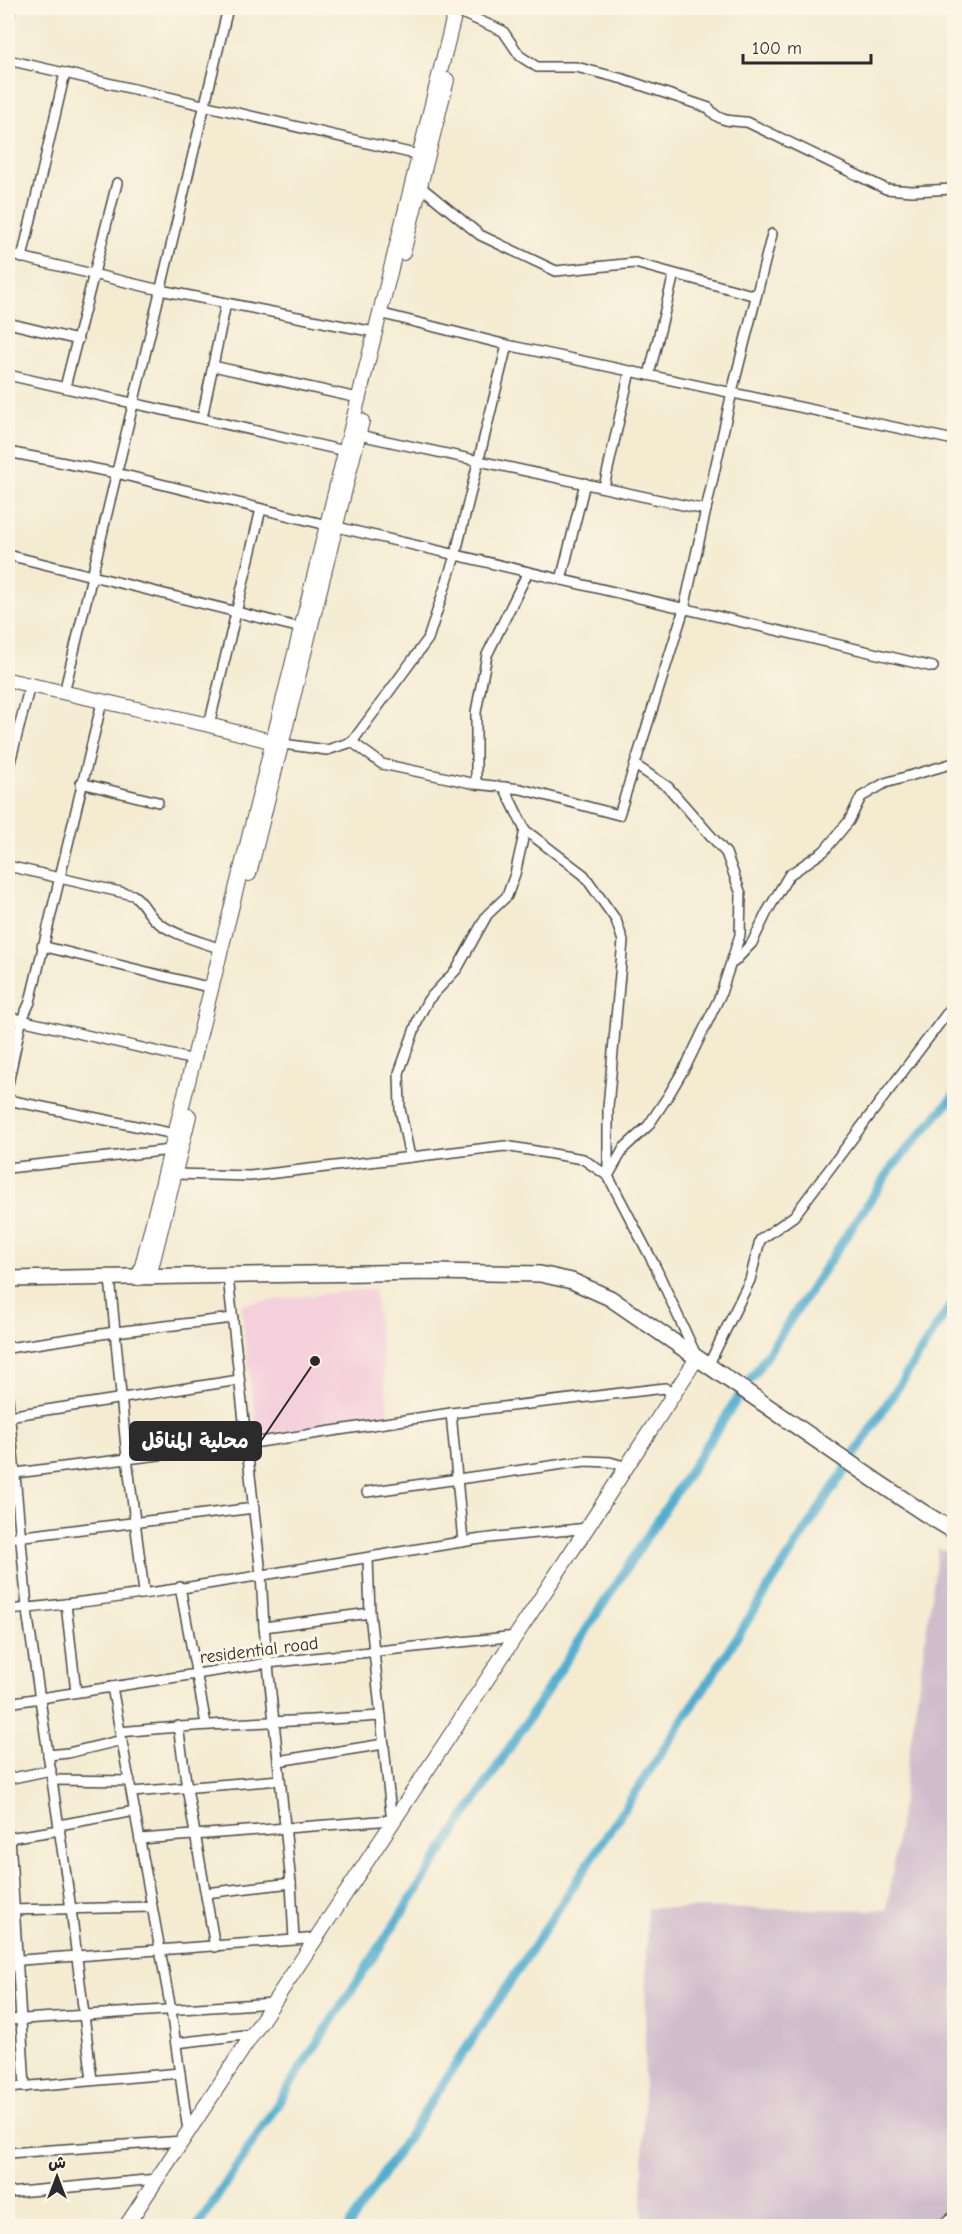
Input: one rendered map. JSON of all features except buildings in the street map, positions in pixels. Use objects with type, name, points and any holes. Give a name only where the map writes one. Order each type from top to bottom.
[{"type":"main road","points":[[8,1280],[431,1272],[540,1274],[572,1281],[610,1298],[759,1402],[954,1531]]},
{"type":"street","points":[[8,20],[11,8]]},
{"type":"street","points":[[64,693],[228,8]]},
{"type":"street","points":[[144,1277],[171,1150],[221,949],[277,744],[301,628],[359,435],[383,314],[419,155],[462,10]]},
{"type":"street","points":[[144,1277],[176,1174],[277,744],[332,526],[345,451],[374,332],[383,314],[421,187],[462,10]]},
{"type":"street","points":[[462,10],[503,31],[520,56],[537,67],[585,69],[623,79],[709,108],[714,116],[727,121],[747,122],[886,189],[912,191],[954,189]]},
{"type":"street","points":[[8,60],[419,155]]},
{"type":"street","points":[[22,258],[65,73]]},
{"type":"street","points":[[65,387],[117,183]]},
{"type":"street","points":[[421,187],[480,235],[556,271],[635,263],[756,296]]},
{"type":"street","points":[[352,742],[382,764],[476,784],[521,789],[619,815],[684,609],[732,392],[772,234]]},
{"type":"street","points":[[8,254],[160,290],[374,332]]},
{"type":"street","points":[[649,375],[674,273]]},
{"type":"street","points":[[202,418],[226,303]]},
{"type":"street","points":[[383,314],[507,345],[954,440]]},
{"type":"street","points":[[8,322],[78,340]]},
{"type":"street","points":[[8,680],[208,725],[277,744],[327,750],[352,742],[428,639],[455,556],[507,345]]},
{"type":"street","points":[[213,366],[358,398]]},
{"type":"street","points":[[604,487],[630,371]]},
{"type":"street","points":[[8,375],[345,451]]},
{"type":"street","points":[[359,435],[479,459],[706,510]]},
{"type":"street","points":[[8,452],[116,473],[455,556],[933,668]]},
{"type":"street","points":[[561,580],[585,483]]},
{"type":"street","points":[[208,725],[261,509]]},
{"type":"street","points":[[8,555],[301,628]]},
{"type":"street","points":[[476,784],[476,712],[487,655],[528,572]]},
{"type":"street","points":[[8,770],[30,685]]},
{"type":"street","points":[[8,1084],[21,1022],[30,1002],[102,702]]},
{"type":"street","points":[[732,964],[752,943],[789,875],[824,851],[849,820],[861,797],[885,783],[954,763]]},
{"type":"street","points":[[608,1176],[624,1148],[648,1125],[668,1096],[704,1031],[732,964],[740,936],[741,894],[726,853],[668,787],[634,765]]},
{"type":"street","points":[[81,783],[158,802]]},
{"type":"street","points":[[504,787],[525,830],[584,875],[616,920],[623,941],[608,1107],[608,1176]]},
{"type":"street","points":[[410,1157],[400,1108],[399,1073],[419,1017],[428,1000],[458,969],[487,915],[507,896],[515,874],[525,830]]},
{"type":"street","points":[[8,866],[133,895],[140,900],[148,914],[160,924],[221,949]]},
{"type":"street","points":[[42,946],[212,988]]},
{"type":"street","points":[[126,2226],[674,1396],[702,1362],[750,1280],[760,1240],[794,1216],[954,1004]]},
{"type":"street","points":[[8,1017],[21,1022],[194,1060]]},
{"type":"street","points":[[8,1100],[175,1134]]},
{"type":"street","points":[[176,1174],[250,1176],[505,1146],[583,1159],[608,1176],[657,1268],[702,1362]]},
{"type":"street","points":[[8,1168],[171,1150]]},
{"type":"street","points":[[228,1277],[261,1574],[264,1628],[291,1883],[294,1940]]},
{"type":"street","points":[[110,1278],[127,1458],[144,1592]]},
{"type":"street","points":[[8,1348],[233,1318]]},
{"type":"street","points":[[8,1415],[239,1380]]},
{"type":"street","points":[[11,1474],[246,1444],[451,1413],[666,1388],[674,1396]]},
{"type":"street","points":[[8,1398],[11,1474],[27,1608],[78,1957],[92,2080]]},
{"type":"street","points":[[451,1413],[463,1542]]},
{"type":"street","points":[[367,1492],[585,1461],[610,1462],[627,1467]]},
{"type":"street","points":[[8,1538],[254,1508]]},
{"type":"street","points":[[8,1610],[66,1604],[368,1559],[463,1542],[587,1528]]},
{"type":"street","points":[[368,1559],[370,1613],[392,1822]]},
{"type":"street","points":[[180,1587],[206,1724]]},
{"type":"street","points":[[66,1604],[76,1692]]},
{"type":"street","points":[[264,1628],[370,1613]]},
{"type":"street","name":"residential road","points":[[8,1703],[268,1663],[516,1636]]},
{"type":"street","points":[[112,1687],[171,2010],[180,2073],[185,2136]]},
{"type":"street","points":[[48,1755],[68,1753],[121,1736],[178,1726],[381,1716]]},
{"type":"street","points":[[178,1726],[215,1947]]},
{"type":"street","points":[[278,1761],[384,1744]]},
{"type":"street","points":[[8,1779],[51,1775],[130,1781]]},
{"type":"street","points":[[132,1792],[280,1780]]},
{"type":"street","points":[[25,2086],[13,1961],[9,1837],[135,1811]]},
{"type":"street","points":[[140,1839],[392,1822]]},
{"type":"street","points":[[206,1893],[291,1883]]},
{"type":"street","points":[[11,1910],[152,1907]]},
{"type":"street","points":[[13,1961],[159,1952],[317,1938]]},
{"type":"street","points":[[8,2020],[274,2003]]},
{"type":"street","points":[[176,2043],[253,2034]]},
{"type":"street","points":[[8,2088],[180,2073]]},
{"type":"street","points":[[8,2153],[185,2136]]},
{"type":"street","points":[[8,2193],[157,2179]]},
{"type":"street","points":[[942,2226],[954,2216]]},
{"type":"shaded area","points":[[374,1288],[389,1418],[257,1434],[241,1304]]},
{"type":"shaded area","points":[[938,1548],[954,1554],[954,2226],[642,2226],[647,1908],[887,1910]]},
{"type":"waterway","points":[[198,2226],[714,1434],[893,1166],[954,1096]]},
{"type":"waterway","points":[[349,2226],[708,1682],[954,1300]]},
{"type":"place","name":"محلية المناقل","points":[[315,1361]]}]
